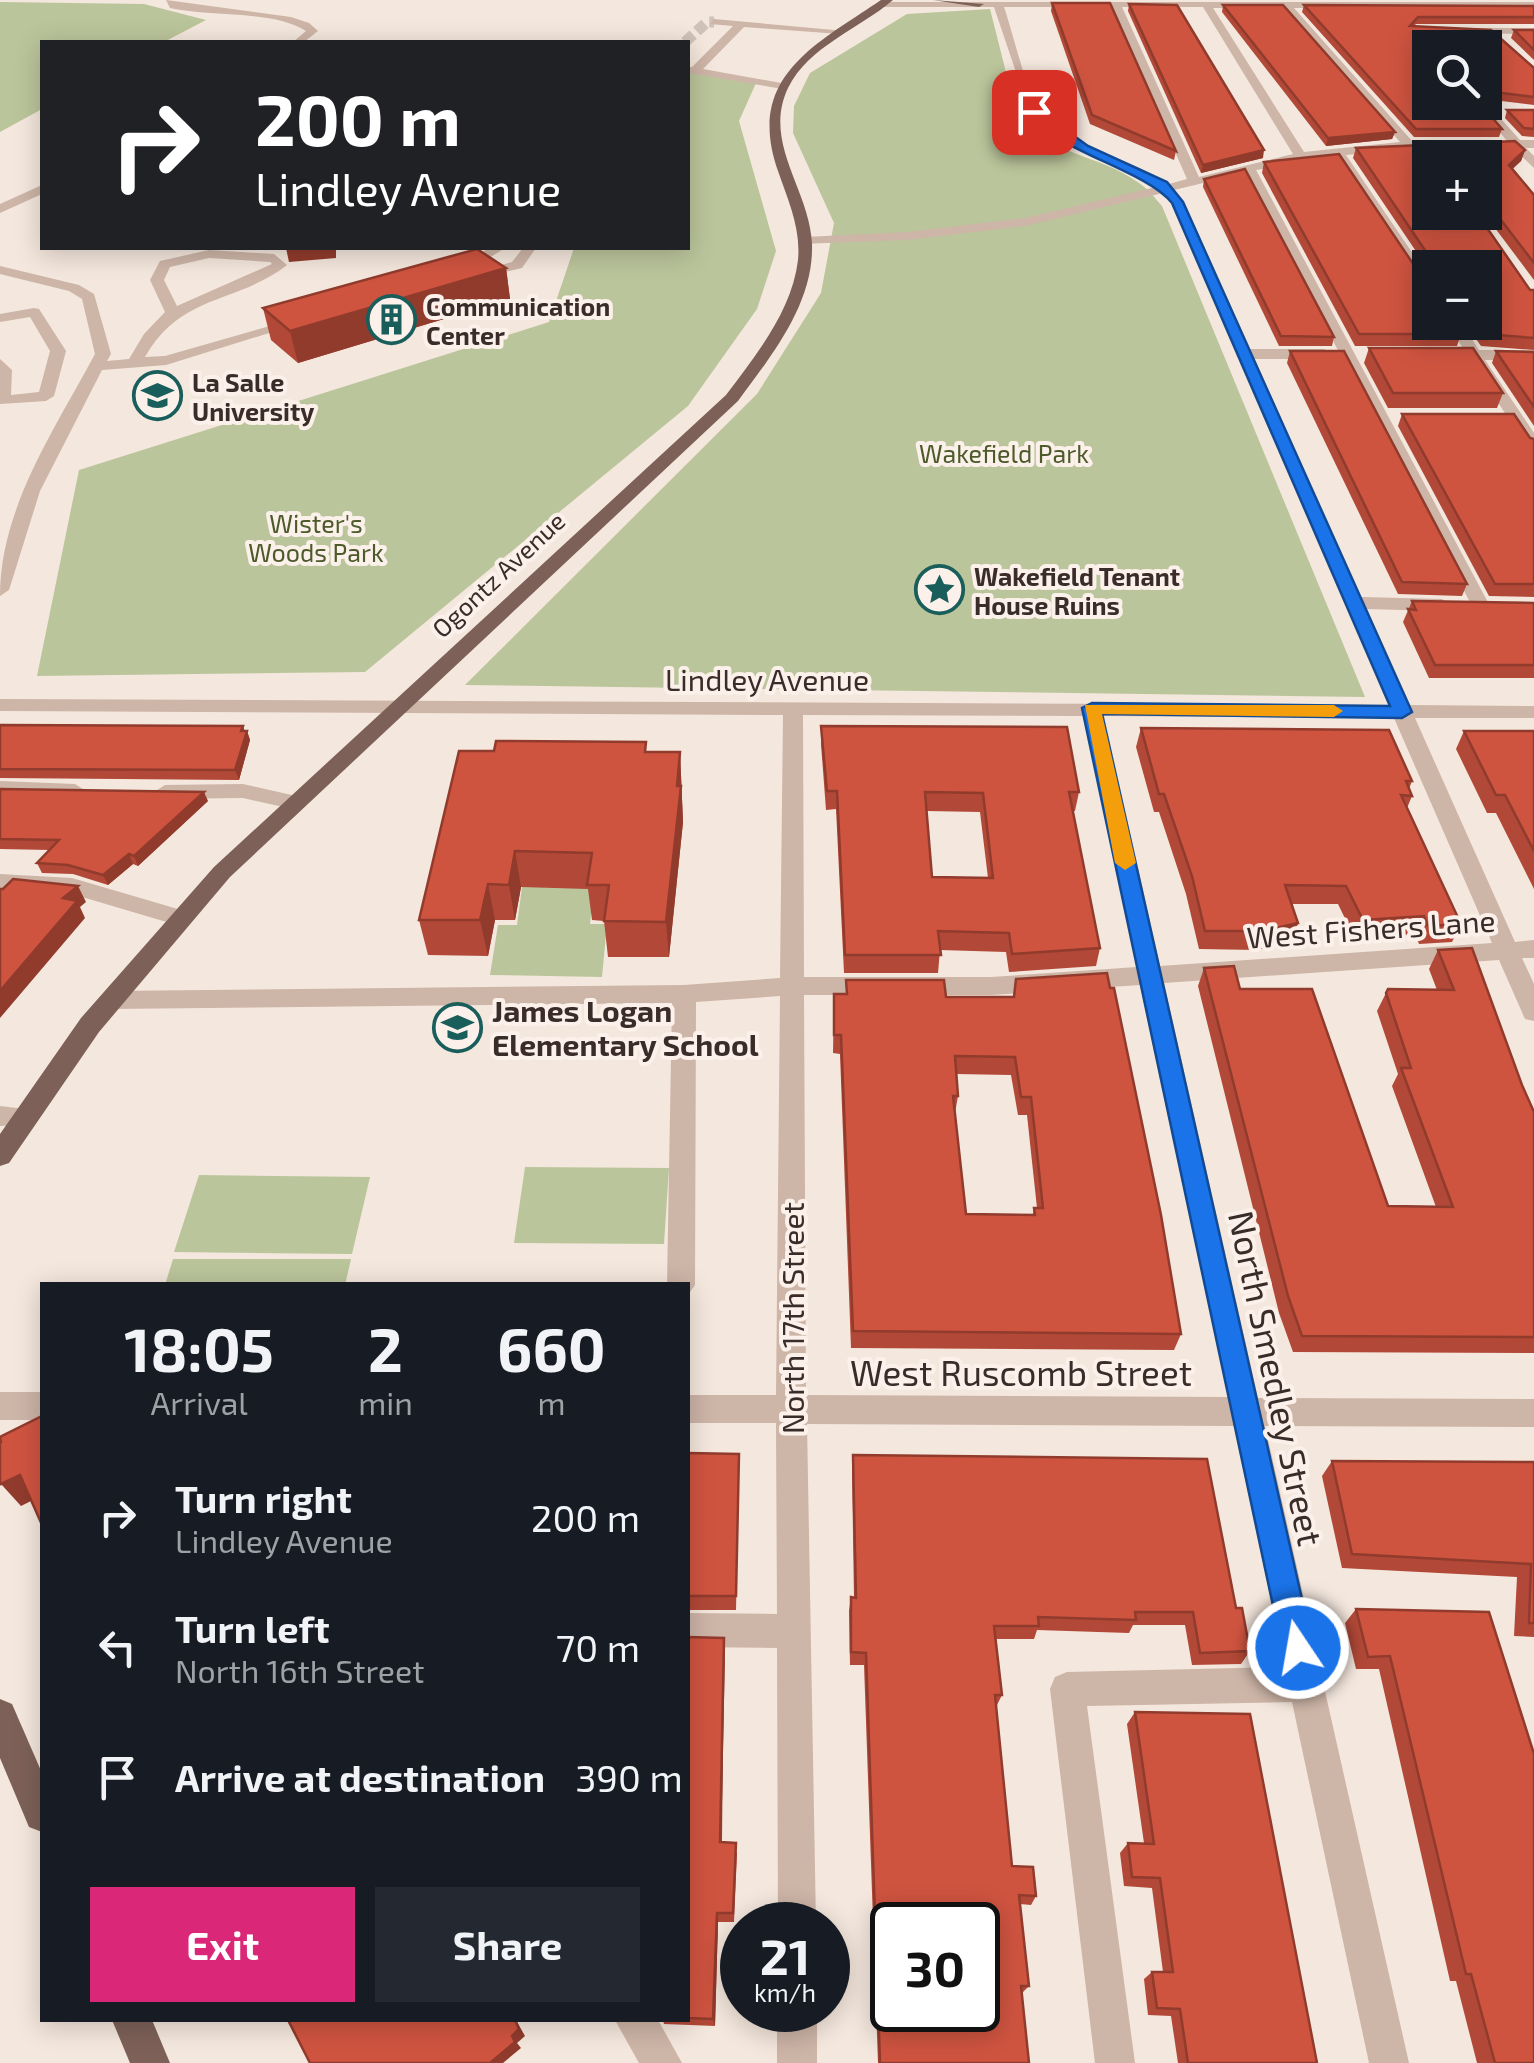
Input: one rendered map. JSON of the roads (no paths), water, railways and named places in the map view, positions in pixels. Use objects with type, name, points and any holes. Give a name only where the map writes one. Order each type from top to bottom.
[{"type":"main road","points":[[938,0],[988,4]]},
{"type":"main road","points":[[783,86],[840,31],[886,2]]},
{"type":"main road","name":"Ogontz Avenue","points":[[0,1156],[13,1116],[180,918],[297,803],[732,398],[786,316],[802,271],[805,241],[793,190],[775,149],[773,115],[783,86]]},
{"type":"main road","points":[[0,1716],[40,1809]]},
{"type":"main road","points":[[133,2022],[150,2063]]},
{"type":"street","points":[[170,0],[174,6],[204,14],[300,20],[313,32],[301,40]]},
{"type":"street","points":[[886,2],[1534,5]]},
{"type":"street","points":[[988,4],[1034,112],[1042,121],[1084,148],[1167,188],[1248,354],[1534,1012]]},
{"type":"street","points":[[1115,4],[1194,180]]},
{"type":"street","points":[[1206,4],[1300,156]]},
{"type":"street","points":[[1392,5],[1407,22]]},
{"type":"street","points":[[1287,6],[1409,146]]},
{"type":"street","points":[[714,22],[840,31]]},
{"type":"street","points":[[692,70],[743,22]]},
{"type":"street","points":[[1502,31],[1534,31]]},
{"type":"street","points":[[1502,40],[1506,44]]},
{"type":"street","points":[[692,70],[783,86]]},
{"type":"street","points":[[1496,120],[1534,164]]},
{"type":"street","points":[[805,241],[990,228],[1086,210],[1248,166],[1300,156],[1409,146],[1534,144]]},
{"type":"street","points":[[1338,152],[1412,261]]},
{"type":"street","points":[[1248,166],[1360,354],[1381,418],[1490,606],[1358,603]]},
{"type":"street","points":[[0,209],[38,193]]},
{"type":"street","points":[[494,250],[442,280],[517,265],[528,250]]},
{"type":"street","points":[[134,363],[149,337],[173,314],[274,272],[280,265],[274,258],[230,253],[165,264],[158,280],[173,314]]},
{"type":"street","points":[[0,270],[82,292],[88,298],[80,348],[46,396],[3,400],[4,370],[0,364]]},
{"type":"street","points":[[0,318],[34,312],[98,366],[166,360],[314,318]]},
{"type":"street","points":[[1464,340],[1534,445]]},
{"type":"street","points":[[1248,354],[1360,354]]},
{"type":"street","points":[[1422,354],[1534,355]]},
{"type":"street","points":[[0,590],[31,490],[98,366]]},
{"type":"street","points":[[1496,417],[1516,417]]},
{"type":"street","points":[[1381,418],[1400,418]]},
{"type":"street","name":"Lindley Avenue","points":[[0,705],[1534,712]]},
{"type":"street","name":"North Smedley Street","points":[[1092,708],[1389,2063]]},
{"type":"street","name":"North 17th Street","points":[[793,710],[791,1409],[797,1902]]},
{"type":"street","points":[[0,788],[98,792]]},
{"type":"street","points":[[134,792],[242,791],[297,803]]},
{"type":"street","points":[[4,887],[72,886],[180,918]]},
{"type":"street","name":"West Fishers Lane","points":[[110,1000],[684,994],[794,986],[991,986],[1534,949]]},
{"type":"street","points":[[681,1282],[684,994]]},
{"type":"street","points":[[0,1406],[40,1406]]},
{"type":"street","name":"West Ruscomb Street","points":[[690,1408],[1534,1413]]},
{"type":"street","points":[[690,1630],[796,1631]]},
{"type":"street","points":[[1115,2063],[1068,1689],[1306,1684]]},
{"type":"street","points":[[635,2022],[662,2063]]},
{"type":"street","points":[[797,2032],[798,2063]]},
{"type":"tunnel","points":[[687,40],[707,22],[714,22]]},
{"type":"place","name":"Communication Center","points":[[391,320]]},
{"type":"place","name":"La Salle University","points":[[157,396]]},
{"type":"place","name":"Wakefield Tenant House Ruins","points":[[939,590]]},
{"type":"place","name":"James Logan Elementary School","points":[[457,1027]]},
{"type":"park label","name":"Wakefield Park","points":[[1004,453]]},
{"type":"park label","name":"Wister's Woods Park","points":[[316,538]]}]
